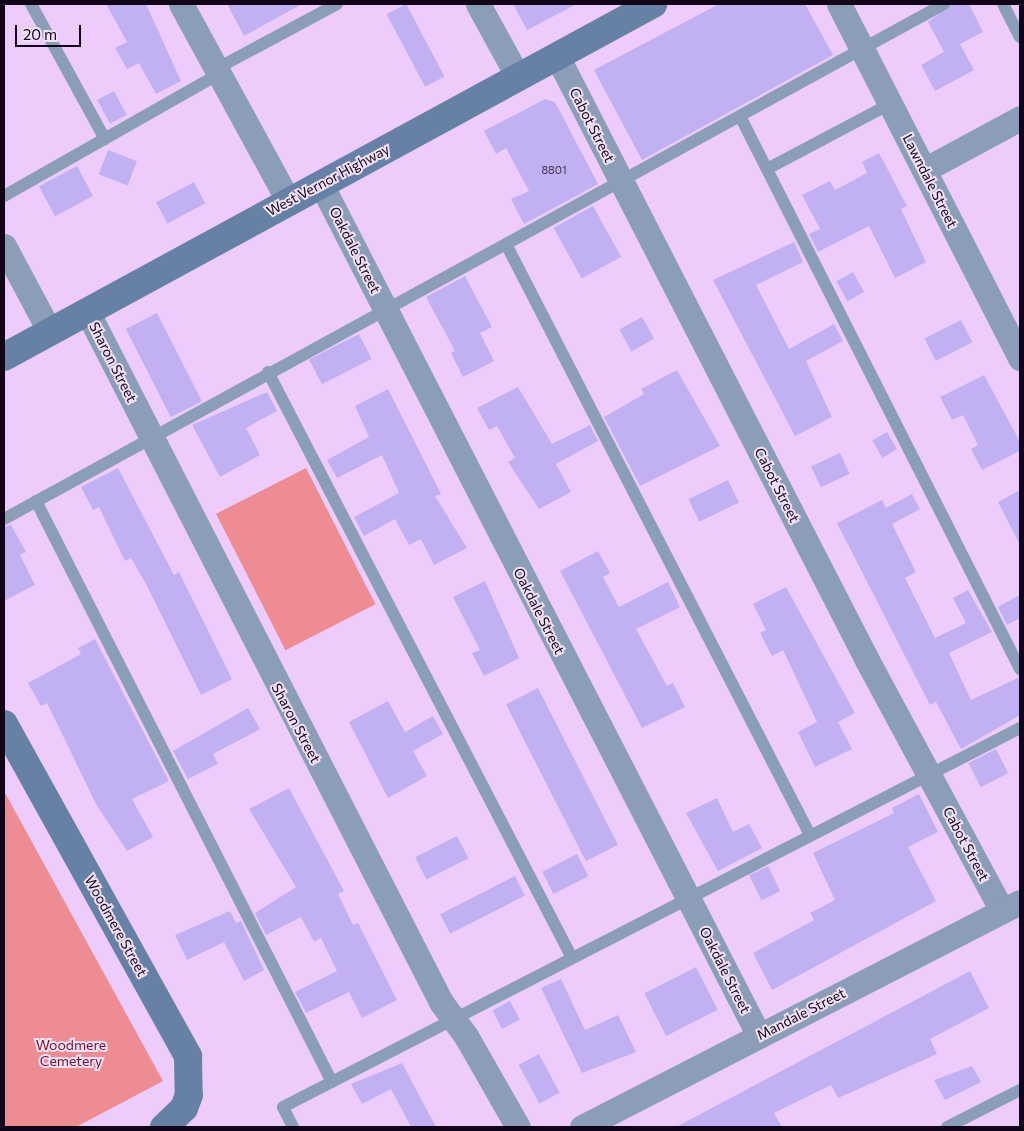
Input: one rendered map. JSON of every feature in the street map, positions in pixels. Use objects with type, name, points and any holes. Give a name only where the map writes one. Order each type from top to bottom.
[{"type":"street","points":[[181,4],[289,202]]},
{"type":"street","points":[[478,4],[518,78]]},
{"type":"street","name":"West Vernor Highway","points":[[4,357],[653,4]]},
{"type":"street","name":"Lawndale Street","points":[[839,4],[1020,358]]},
{"type":"street","name":"Cabot Street","points":[[557,56],[929,775],[1011,907]]},
{"type":"street","points":[[924,170],[1020,118]]},
{"type":"street","name":"Oakdale Street","points":[[321,184],[759,1036]]},
{"type":"street","points":[[4,246],[50,332]]},
{"type":"street","name":"Sharon Street","points":[[87,312],[294,721],[454,1020],[518,1127]]},
{"type":"street","name":"Woodmere Street","points":[[4,724],[188,1056],[189,1095],[184,1108],[164,1127]]},
{"type":"street","name":"Mandale Street","points":[[582,1127],[1011,907]]},
{"type":"lane","points":[[31,4],[105,139]]},
{"type":"lane","points":[[4,196],[337,4]]},
{"type":"lane","points":[[4,519],[150,436],[740,118],[944,4]]},
{"type":"lane","points":[[1003,4],[1020,37]]},
{"type":"lane","points":[[767,169],[890,104]]},
{"type":"lane","points":[[740,118],[1020,669]]},
{"type":"lane","points":[[506,244],[810,836]]},
{"type":"lane","points":[[268,372],[572,958]]},
{"type":"lane","points":[[36,500],[332,1082]]},
{"type":"lane","points":[[293,1127],[283,1107],[1020,728]]},
{"type":"lane","points":[[947,1127],[1020,1090]]},
{"type":"green space","points":[[306,468],[375,604],[285,650],[216,514]]},
{"type":"green space","name":"Woodmere Cemetery","points":[[4,791],[163,1081],[76,1127],[4,1127]]},
{"type":"building","points":[[106,4],[146,4],[181,81],[156,94],[139,63],[127,69],[115,48],[127,42]]},
{"type":"building","points":[[227,4],[302,4],[244,36]]},
{"type":"building","points":[[406,4],[444,76],[425,87],[387,14]]},
{"type":"building","points":[[513,4],[577,4],[527,30]]},
{"type":"building","points":[[719,4],[805,4],[833,55],[642,160],[594,70]]},
{"type":"building","points":[[952,4],[969,4],[983,32],[960,44],[974,70],[935,91],[921,65],[944,52],[928,22]]},
{"type":"building","points":[[114,91],[127,115],[110,124],[97,100]]},
{"type":"building","points":[[545,99],[555,102],[598,184],[524,224],[511,199],[529,191],[506,148],[496,154],[484,131]]},
{"type":"building","points":[[108,150],[137,161],[128,185],[99,174]]},
{"type":"building","points":[[879,153],[907,206],[901,209],[926,262],[895,278],[869,226],[818,252],[809,234],[820,229],[802,195],[830,181],[835,190],[867,173],[862,162]]},
{"type":"building","points":[[77,166],[93,196],[55,216],[39,186]]},
{"type":"building","points":[[194,182],[205,203],[167,223],[156,202]]},
{"type":"building","points":[[593,206],[621,257],[582,279],[554,228]]},
{"type":"building","points":[[794,242],[803,262],[756,285],[789,349],[834,324],[843,341],[806,361],[832,417],[795,436],[713,280]]},
{"type":"building","points":[[853,272],[864,292],[848,301],[836,281]]},
{"type":"building","points":[[465,276],[492,327],[480,333],[494,361],[463,377],[451,353],[455,351],[426,297]]},
{"type":"building","points":[[157,313],[202,401],[171,417],[126,329]]},
{"type":"building","points":[[642,317],[654,339],[631,351],[619,330]]},
{"type":"building","points":[[961,320],[972,342],[936,361],[924,339]]},
{"type":"building","points":[[359,334],[372,359],[322,384],[309,359]]},
{"type":"building","points":[[677,370],[720,446],[640,486],[604,417],[644,394],[641,389]]},
{"type":"building","points":[[984,375],[1020,442],[1020,451],[982,470],[971,449],[978,445],[963,415],[952,420],[940,397]]},
{"type":"building","points":[[518,387],[552,444],[590,425],[598,441],[556,464],[571,492],[539,509],[508,462],[515,458],[497,426],[489,430],[477,408]]},
{"type":"building","points":[[388,389],[441,494],[435,496],[467,548],[434,565],[421,539],[409,545],[395,519],[364,536],[354,517],[399,493],[382,455],[337,478],[327,460],[369,437],[355,406]]},
{"type":"building","points":[[267,392],[277,411],[246,428],[260,455],[220,477],[192,425]]},
{"type":"building","points":[[887,432],[897,449],[882,458],[872,440]]},
{"type":"building","points":[[840,453],[850,474],[821,487],[811,467]]},
{"type":"building","points":[[118,468],[174,575],[179,572],[232,679],[201,695],[146,584],[131,558],[125,561],[99,507],[93,510],[81,487]]},
{"type":"building","points":[[728,480],[739,502],[699,522],[688,499]]},
{"type":"building","points":[[1020,490],[1020,545],[998,502]]},
{"type":"building","points":[[912,494],[920,509],[892,524],[916,572],[905,578],[935,638],[966,623],[953,598],[968,590],[992,632],[949,653],[971,700],[1020,677],[1020,715],[961,749],[936,702],[930,705],[837,523],[882,500],[886,508]]},
{"type":"building","points":[[11,525],[26,552],[20,555],[35,585],[4,601],[4,527]]},
{"type":"building","points":[[598,551],[610,573],[603,577],[619,607],[668,582],[680,607],[636,629],[667,686],[673,683],[685,707],[642,728],[560,571]]},
{"type":"building","points":[[485,581],[519,658],[484,676],[472,653],[480,650],[453,597]]},
{"type":"building","points":[[786,587],[855,713],[838,722],[852,749],[815,767],[798,732],[817,722],[783,650],[772,656],[760,633],[766,630],[753,604]]},
{"type":"building","points":[[1020,595],[1020,618],[1007,625],[998,607]]},
{"type":"building","points":[[95,639],[169,781],[132,799],[153,837],[127,851],[96,804],[47,703],[41,706],[28,683],[81,654],[78,648]]},
{"type":"building","points":[[538,688],[618,845],[586,861],[506,704]]},
{"type":"building","points":[[388,701],[405,732],[433,716],[443,734],[413,751],[427,776],[388,798],[349,722]]},
{"type":"building","points":[[248,708],[260,729],[213,754],[218,764],[188,779],[173,751]]},
{"type":"building","points":[[996,749],[1008,773],[981,787],[968,763]]},
{"type":"building","points":[[289,788],[344,891],[338,894],[353,925],[358,923],[397,1000],[362,1018],[349,992],[306,1013],[295,992],[337,971],[321,938],[314,942],[301,917],[266,935],[255,913],[296,887],[249,809]]},
{"type":"building","points":[[919,794],[938,832],[908,847],[936,901],[772,990],[753,953],[814,920],[810,913],[835,900],[813,853],[894,813],[892,808]]},
{"type":"building","points":[[717,798],[733,832],[749,824],[762,848],[718,871],[686,813]]},
{"type":"building","points":[[457,836],[468,858],[426,880],[415,857]]},
{"type":"building","points":[[577,854],[588,876],[554,894],[542,872]]},
{"type":"building","points":[[768,866],[780,891],[761,900],[749,875]]},
{"type":"building","points":[[515,876],[525,896],[450,934],[440,914]]},
{"type":"building","points":[[230,911],[236,923],[241,921],[264,970],[244,981],[224,942],[187,960],[175,935]]},
{"type":"building","points":[[696,967],[718,1010],[666,1036],[644,993]]},
{"type":"building","points":[[970,971],[989,1008],[930,1039],[937,1054],[838,1098],[831,1085],[774,1113],[782,1127],[676,1127]]},
{"type":"building","points":[[561,979],[585,1030],[618,1015],[636,1052],[582,1073],[541,988]]},
{"type":"building","points":[[510,1001],[520,1020],[502,1029],[492,1010]]},
{"type":"building","points":[[539,1054],[560,1093],[539,1104],[519,1065]]},
{"type":"building","points":[[402,1063],[436,1127],[411,1127],[391,1089],[362,1104],[351,1084]]},
{"type":"building","points":[[972,1066],[981,1082],[945,1100],[934,1080]]}]
